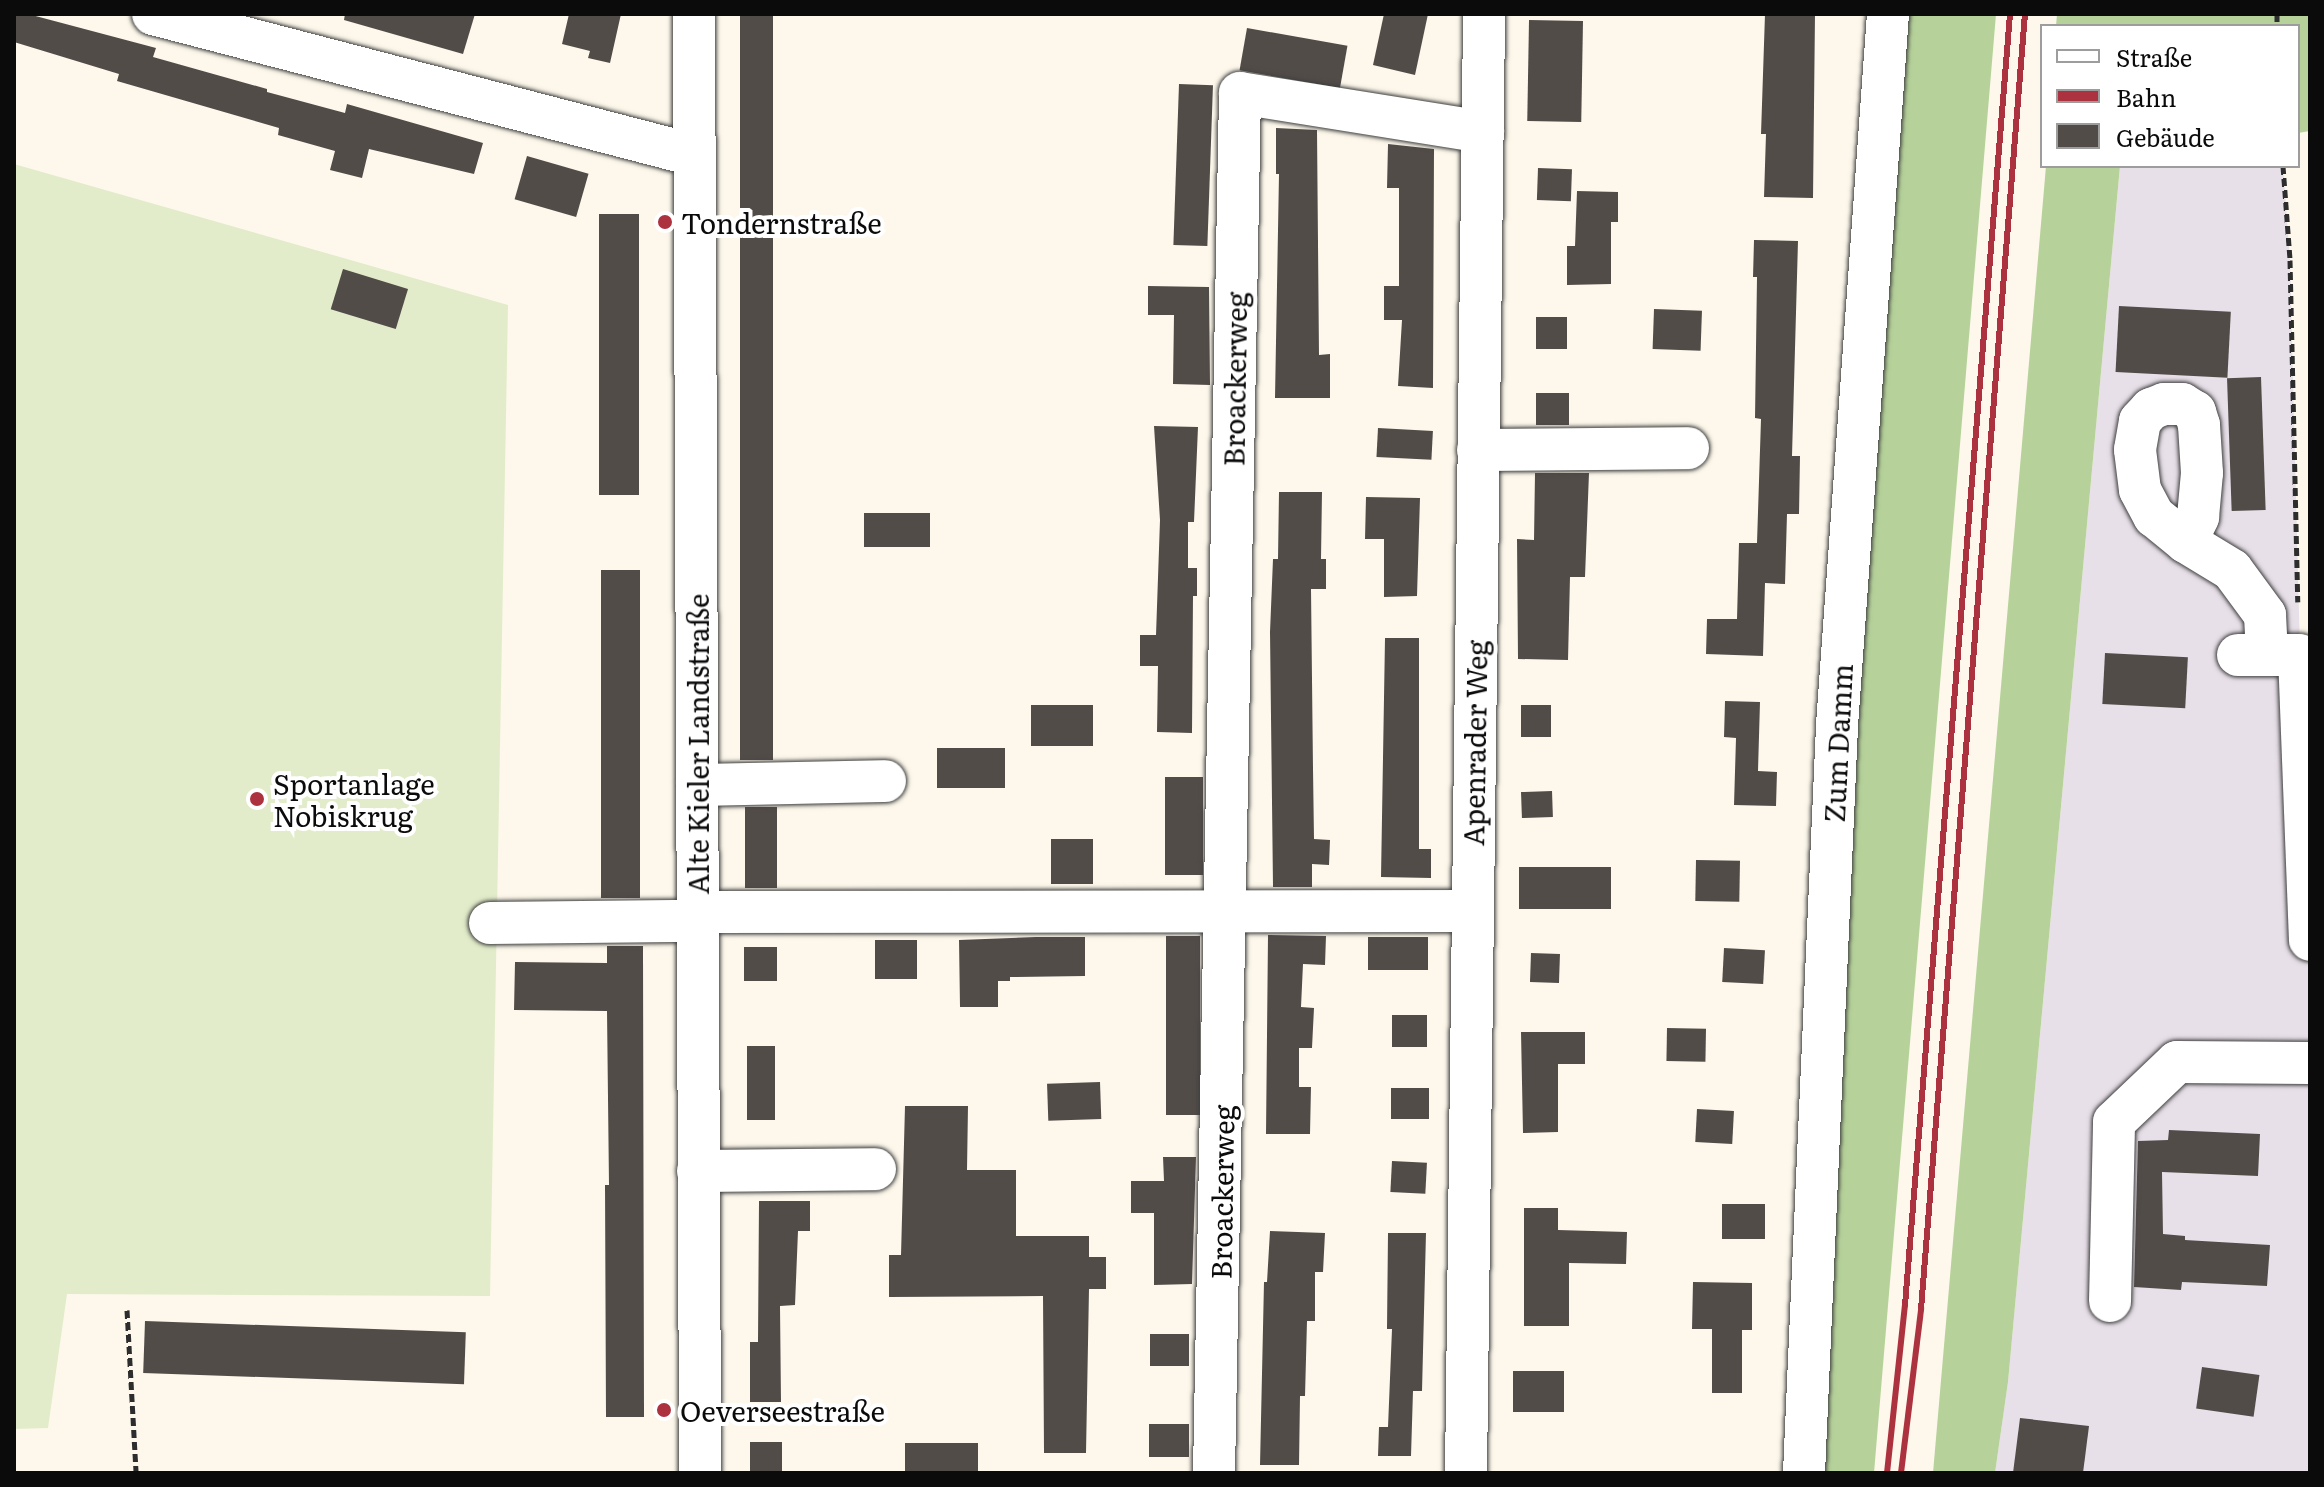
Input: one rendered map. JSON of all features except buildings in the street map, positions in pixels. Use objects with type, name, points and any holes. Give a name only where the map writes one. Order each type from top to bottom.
[{"type":"street","points":[[153,14],[694,155]]},
{"type":"street","name":"Alte Kieler Landstraße","points":[[694,14],[700,1473]]},
{"type":"street","name":"Apenrader Weg","points":[[1466,1473],[1484,14]]},
{"type":"street","name":"Zum Damm","points":[[1804,1473],[1837,725],[1888,14]]},
{"type":"street","name":"Broackerweg","points":[[1214,1473],[1227,912],[1240,93],[1483,132]]},
{"type":"street","points":[[1478,450],[1688,448]]},
{"type":"street","points":[[2186,542],[2232,570],[2265,615],[2268,655],[2310,940]]},
{"type":"street","points":[[697,785],[885,781]]},
{"type":"street","points":[[490,923],[698,916],[1472,911]]},
{"type":"street","points":[[2110,1301],[2114,1122],[2177,1062],[2310,1063]]},
{"type":"street","points":[[698,1171],[875,1169]]},
{"type":"path","points":[[2268,655],[2290,260],[2283,168]]},
{"type":"path","points":[[127,1310],[136,1473]]},
{"type":"shaded area","points":[[2120,168],[2283,168],[2290,260],[2310,1043],[2310,1473],[1995,1473],[2008,1382]]},
{"type":"green space","points":[[1907,14],[1996,14],[1874,1473],[1815,1473],[1857,694]]},
{"type":"green space","points":[[2057,14],[2310,14],[2310,131],[2300,133],[2300,24],[2056,24]]},
{"type":"green space","name":"Sportanlage Nobiskrug","points":[[14,164],[508,305],[490,1296],[67,1294],[48,1428],[14,1429]]},
{"type":"green space","points":[[2046,168],[2120,168],[2008,1382],[1995,1473],[1933,1473]]},
{"type":"railway","points":[[1887,1473],[1905,1305],[2010,14]]},
{"type":"railway","points":[[1901,1473],[1921,1309],[2025,14]]},
{"type":"place","name":"Tondernstraße","points":[[665,222]]},
{"type":"place","name":"Sportanlage Nobiskrug","points":[[257,799]]},
{"type":"place","name":"Oeverseestraße","points":[[664,1410]]}]
